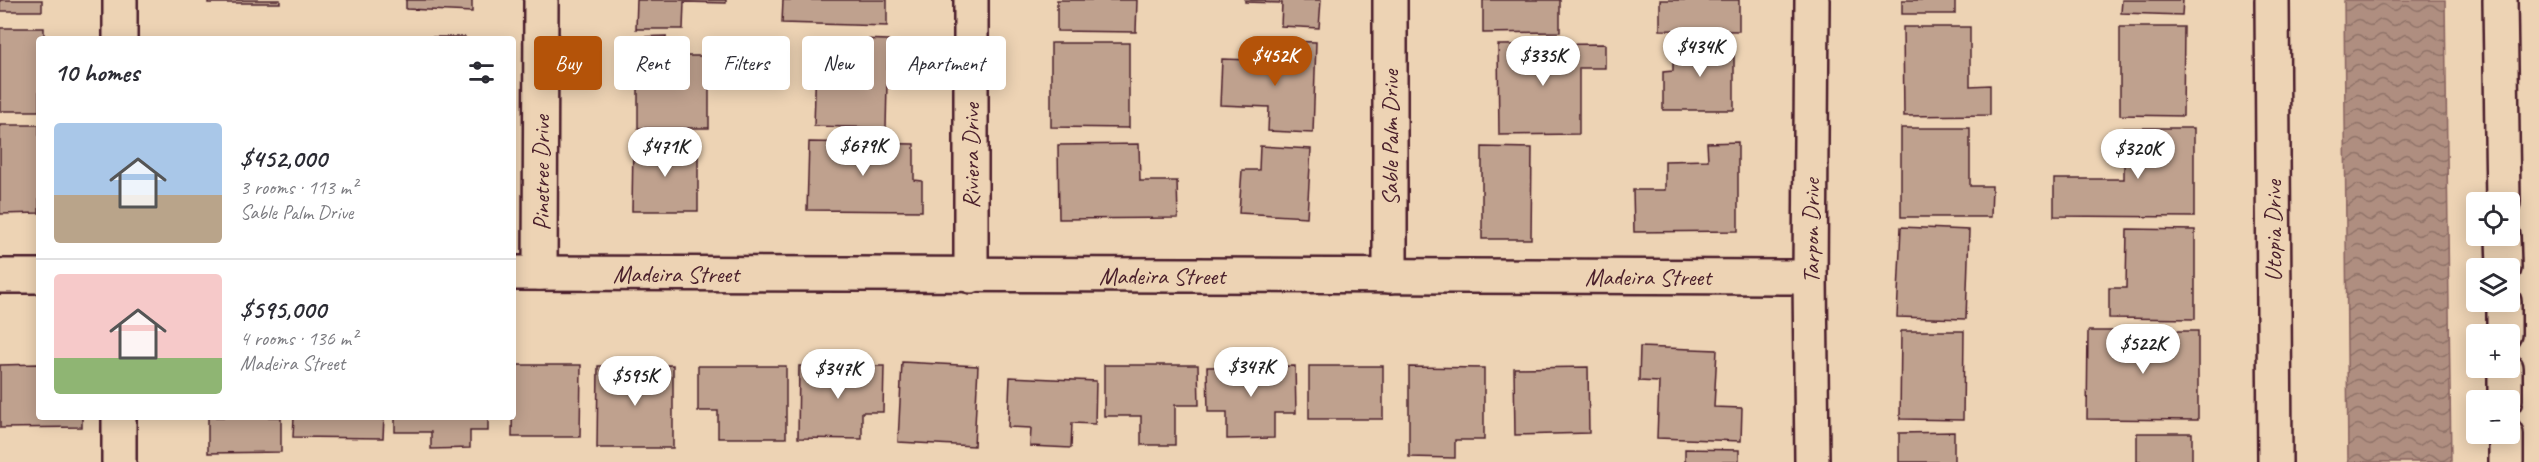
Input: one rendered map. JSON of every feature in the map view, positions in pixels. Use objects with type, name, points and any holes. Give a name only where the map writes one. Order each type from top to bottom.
[{"type":"street","points":[[120,0],[120,36]]},
{"type":"street","name":"Pinetree Drive","points":[[527,273],[541,0]]},
{"type":"street","name":"Riviera Drive","points":[[971,0],[971,276]]},
{"type":"street","name":"Sable Palm Drive","points":[[1390,0],[1390,276]]},
{"type":"street","name":"Tarpon Drive","points":[[1812,0],[1810,277],[1812,462]]},
{"type":"street","name":"Utopia Drive","points":[[2272,0],[2275,462]]},
{"type":"street","points":[[2499,0],[2503,192]]},
{"type":"street","name":"Madeira Street","points":[[527,273],[1810,277]]},
{"type":"street","points":[[0,276],[36,276]]},
{"type":"street","points":[[119,420],[119,462]]},
{"type":"street","points":[[2506,444],[2506,462]]},
{"type":"water","points":[[2344,0],[2445,0],[2451,462],[2348,462]]},
{"type":"building","points":[[0,0],[42,0],[42,11],[0,11]]},
{"type":"building","points":[[208,0],[280,0],[280,3],[208,3]]},
{"type":"building","points":[[406,0],[472,0],[472,12],[406,9]]},
{"type":"building","points":[[637,0],[726,0],[726,3],[684,2],[683,29],[636,29]]},
{"type":"building","points":[[783,0],[887,0],[887,26],[782,23]]},
{"type":"building","points":[[1057,0],[1137,0],[1136,32],[1057,31]]},
{"type":"building","points":[[1245,0],[1321,0],[1319,28],[1281,26],[1282,3],[1245,2]]},
{"type":"building","points":[[1483,0],[1560,0],[1560,32],[1483,33]]},
{"type":"building","points":[[1660,0],[1739,0],[1739,31],[1660,30]]},
{"type":"building","points":[[1902,0],[1955,0],[1955,14],[1902,14]]},
{"type":"building","points":[[2122,0],[2183,0],[2182,15],[2121,13]]},
{"type":"building","points":[[1903,27],[1970,27],[1970,86],[1990,85],[1990,115],[1904,116]]},
{"type":"building","points":[[2120,27],[2184,27],[2183,116],[2120,115]]},
{"type":"building","points":[[0,28],[44,28],[44,36],[36,36],[36,111],[0,111]]},
{"type":"building","points":[[874,40],[886,40],[886,128],[814,126],[815,90],[874,90]]},
{"type":"building","points":[[1284,41],[1316,42],[1313,133],[1268,131],[1269,107],[1220,105],[1222,59],[1283,61]]},
{"type":"building","points":[[1051,43],[1129,43],[1129,128],[1051,127]]},
{"type":"building","points":[[1734,43],[1734,110],[1663,110],[1663,72],[1673,71],[1673,44]]},
{"type":"building","points":[[1605,44],[1605,68],[1579,68],[1579,134],[1499,135],[1498,45]]},
{"type":"building","points":[[690,56],[702,56],[702,90],[709,90],[709,128],[638,128],[638,90],[690,90]]},
{"type":"building","points":[[0,125],[36,125],[36,213],[0,214]]},
{"type":"building","points":[[1901,128],[1970,128],[1970,186],[1992,186],[1991,217],[1901,217]]},
{"type":"building","points":[[2124,128],[2194,128],[2194,217],[2054,216],[2054,179],[2124,179]]},
{"type":"building","points":[[809,142],[914,144],[914,180],[922,181],[922,211],[807,210]]},
{"type":"building","points":[[1738,142],[1738,231],[1634,232],[1633,190],[1665,190],[1665,161],[1708,160],[1707,143]]},
{"type":"building","points":[[633,144],[698,145],[698,211],[632,211]]},
{"type":"building","points":[[1139,144],[1140,181],[1177,181],[1178,218],[1059,219],[1058,145]]},
{"type":"building","points":[[1260,146],[1311,149],[1307,217],[1239,213],[1242,170],[1259,170]]},
{"type":"building","points":[[1482,147],[1532,148],[1531,239],[1482,239]]},
{"type":"building","points":[[1901,227],[1969,230],[1966,319],[1897,317]]},
{"type":"building","points":[[2127,229],[2195,230],[2195,319],[2109,318],[2109,288],[2126,288]]},
{"type":"building","points":[[1901,331],[1964,331],[1963,420],[1900,419]]},
{"type":"building","points":[[2088,331],[2198,331],[2198,420],[2087,419]]},
{"type":"building","points":[[1640,347],[1717,350],[1714,407],[1742,408],[1741,441],[1657,438],[1659,382],[1639,381]]},
{"type":"building","points":[[902,362],[978,366],[974,446],[898,442]]},
{"type":"building","points":[[36,364],[36,420],[82,420],[82,427],[0,428],[0,365]]},
{"type":"building","points":[[516,365],[581,365],[580,437],[512,437],[512,420],[516,420]]},
{"type":"building","points":[[673,365],[673,448],[597,448],[598,366]]},
{"type":"building","points":[[1104,365],[1198,365],[1199,405],[1175,405],[1175,445],[1141,445],[1141,416],[1104,416]]},
{"type":"building","points":[[698,366],[786,366],[786,438],[718,438],[718,411],[698,411]]},
{"type":"building","points":[[799,366],[884,366],[883,412],[862,412],[862,439],[798,438]]},
{"type":"building","points":[[1295,366],[1296,413],[1274,413],[1274,438],[1227,439],[1227,412],[1208,412],[1207,367]]},
{"type":"building","points":[[1309,366],[1383,366],[1383,419],[1309,419]]},
{"type":"building","points":[[1409,367],[1484,368],[1484,440],[1455,440],[1455,458],[1409,457]]},
{"type":"building","points":[[1588,367],[1589,433],[1515,435],[1514,368]]},
{"type":"building","points":[[1010,377],[1096,381],[1095,424],[1072,423],[1071,448],[1030,446],[1031,428],[1008,427]]},
{"type":"building","points":[[208,420],[281,420],[281,452],[208,453]]},
{"type":"building","points":[[294,420],[384,420],[383,438],[293,437]]},
{"type":"building","points":[[395,420],[488,420],[488,431],[470,431],[470,448],[431,449],[431,432],[395,432]]},
{"type":"building","points":[[1954,432],[1954,462],[1899,462],[1899,433]]},
{"type":"building","points":[[2137,433],[2192,433],[2192,462],[2137,462]]},
{"type":"building","points":[[1685,449],[1739,450],[1739,462],[1685,462]]}]
